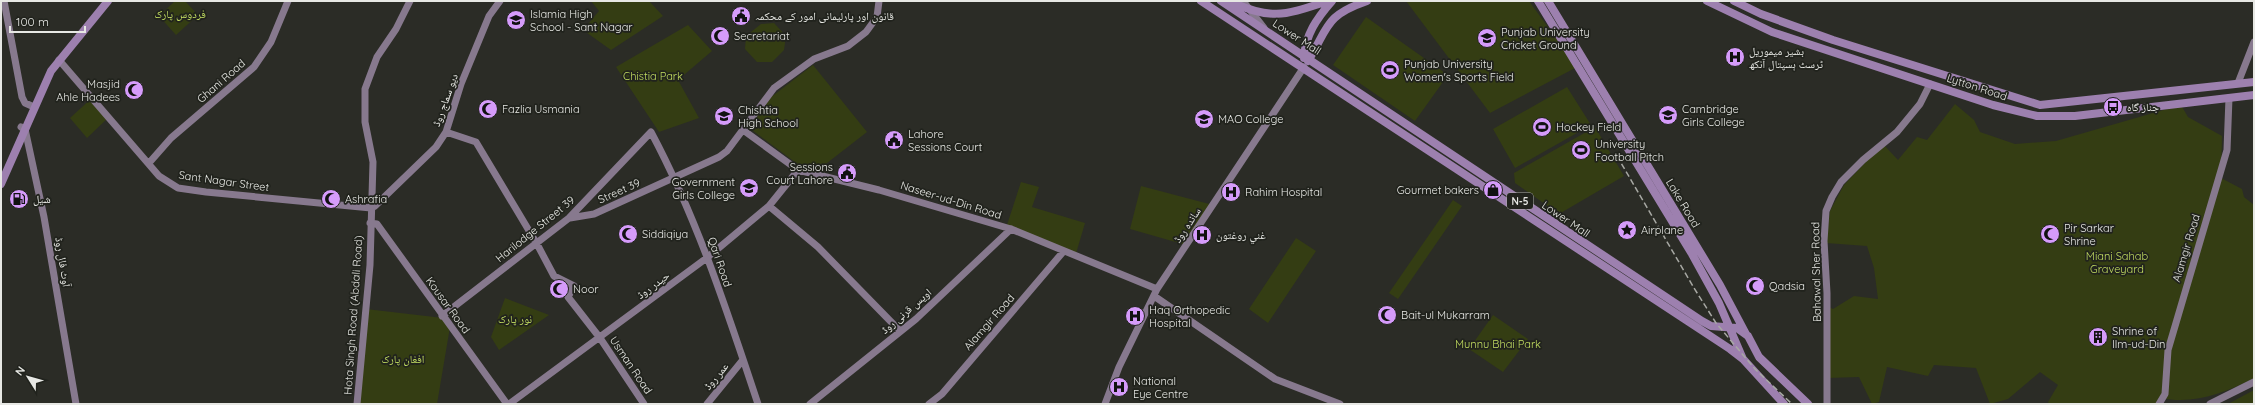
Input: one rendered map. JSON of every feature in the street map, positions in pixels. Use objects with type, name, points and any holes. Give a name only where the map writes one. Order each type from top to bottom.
[{"type":"main road","points":[[4,1],[22,97],[25,103],[32,107]]},
{"type":"main road","points":[[1,184],[52,60],[101,1]]},
{"type":"main road","points":[[32,107],[59,60],[108,1]]},
{"type":"main road","name":"Ghani Road","points":[[149,163],[171,138],[254,67],[271,42],[288,1]]},
{"type":"main road","name":"Hota Singh Road (Abdali Road)","points":[[357,404],[370,265],[370,223],[373,162],[365,122],[365,89],[377,57],[396,29],[410,1]]},
{"type":"main road","name":"دیو سماج روڈ","points":[[371,208],[375,206],[436,147],[446,132],[461,84],[489,16],[500,1]]},
{"type":"main road","name":"Street 39","points":[[569,218],[594,214],[720,157],[727,151],[774,88],[814,59],[848,46],[866,32],[877,17],[879,1]]},
{"type":"main road","name":"Lower Mall","points":[[1201,1],[1304,67],[1743,359],[1784,404]]},
{"type":"main road","name":"Lower Mall","points":[[1221,1],[1702,322],[1711,326],[1737,328],[1748,336]]},
{"type":"main road","points":[[1229,1],[1250,11],[1277,14],[1294,12],[1328,1]]},
{"type":"main road","points":[[1243,1],[1265,29]]},
{"type":"main road","points":[[1304,67],[1315,21],[1332,1]]},
{"type":"main road","points":[[1307,57],[1333,18],[1367,1]]},
{"type":"main road","points":[[1538,1],[1692,254],[1719,303],[1743,359]]},
{"type":"main road","name":"Lake Road","points":[[1548,1],[1720,286],[1748,336]]},
{"type":"main road","name":"Lytton Road","points":[[1707,1],[1772,32],[2021,113],[2047,117],[2070,117],[2254,95]]},
{"type":"main road","name":"Lytton Road","points":[[1734,1],[1761,14],[1832,40],[2026,101],[2040,104],[2061,104],[2254,82]]},
{"type":"main road","points":[[2238,83],[2254,42]]},
{"type":"main road","name":"Sant Nagar Street","points":[[59,60],[167,183],[178,188],[217,194],[371,208]]},
{"type":"main road","name":"ساندہ روڈ","points":[[1105,404],[1119,368],[1157,289],[1304,67]]},
{"type":"main road","name":"Bahawal Sher Road","points":[[1827,404],[1827,287],[1824,242],[1826,211],[1841,182],[1863,160],[1897,132],[1920,104],[1930,84]]},
{"type":"main road","name":"Alamgir Road","points":[[2159,404],[2165,394],[2168,350],[2227,150],[2229,98]]},
{"type":"main road","points":[[2021,113],[2026,101]]},
{"type":"main road","points":[[1,173],[23,128]]},
{"type":"main road","name":"آوٹ فال روڈ","points":[[23,128],[44,217],[76,404]]},
{"type":"main road","name":"Naseer-ud-Din Road","points":[[743,130],[798,170],[879,190],[1012,229],[1063,252],[1157,289]]},
{"type":"main road","points":[[446,132],[476,142],[537,244]]},
{"type":"main road","name":"Qari Road","points":[[651,132],[676,178],[708,257],[742,361],[758,404]]},
{"type":"main road","name":"Harilodge Street 39","points":[[442,316],[569,218],[651,132]]},
{"type":"main road","name":"حیدر روڈ","points":[[508,404],[600,338],[708,257],[769,206],[798,170]]},
{"type":"main road","points":[[769,206],[818,247],[900,332]]},
{"type":"main road","name":"Kousar Road","points":[[370,223],[377,224],[442,316],[508,404]]},
{"type":"main road","name":"اویس قرنی روڈ","points":[[810,404],[900,332],[1012,229]]},
{"type":"main road","name":"Usman Road","points":[[537,244],[554,276],[574,286],[568,297],[600,338],[644,404]]},
{"type":"main road","name":"Alamgir Road","points":[[929,404],[942,394],[1063,252]]},
{"type":"main road","points":[[1154,296],[1275,379],[1340,404]]},
{"type":"main road","points":[[1748,336],[1759,357],[1808,404]]},
{"type":"main road","name":"عمر روڈ","points":[[707,404],[742,361]]},
{"type":"main road","points":[[2210,404],[2254,382]]},
{"type":"main road","points":[[2220,404],[2254,387]]},
{"type":"green space","name":"فردوس پارک","points":[[175,1],[185,1],[198,15],[176,35],[159,16]]},
{"type":"green space","points":[[591,1],[649,1],[663,16],[611,50],[583,30],[599,11]]},
{"type":"green space","points":[[1406,1],[1529,1],[1577,67],[1490,113]]},
{"type":"green space","name":"Punjab University Women's Sports Field","points":[[1366,17],[1448,75],[1415,121],[1333,65]]},
{"type":"green space","points":[[774,23],[786,36],[784,50],[772,62],[757,62],[745,49],[746,36],[761,24]]},
{"type":"green space","name":"Chistia Park","points":[[688,25],[712,51],[678,80],[699,118],[659,132],[616,67]]},
{"type":"green space","points":[[813,65],[867,132],[818,170],[803,168],[748,127],[770,98]]},
{"type":"green space","name":"Hockey Field","points":[[1567,87],[1591,125],[1515,168],[1493,129]]},
{"type":"green space","points":[[92,98],[109,117],[87,138],[70,118]]},
{"type":"green space","name":"Miani Sahab Graveyard","points":[[1955,104],[1974,120],[1980,132],[2015,144],[2056,141],[2181,105],[2188,117],[2222,136],[2221,178],[2242,189],[2244,197],[2254,205],[2254,378],[2220,393],[2197,399],[2173,400],[2161,398],[2156,404],[2049,404],[2048,402],[2058,385],[2040,372],[2008,399],[1990,404],[1976,368],[1934,365],[1928,376],[1887,367],[1879,402],[1872,404],[1859,377],[1827,378],[1827,306],[1833,309],[1854,296],[1878,299],[1874,268],[1867,246],[1826,243],[1830,211],[1844,185],[1883,144],[1898,160],[1917,137],[1927,140]]},
{"type":"green space","name":"University Football Pitch","points":[[1595,127],[1624,176],[1559,214],[1515,183],[1514,173]]},
{"type":"green space","points":[[1021,182],[1039,187],[1032,207],[1085,223],[1075,257],[1006,228]]},
{"type":"green space","points":[[1141,186],[1213,205],[1186,245],[1130,229]]},
{"type":"green space","points":[[1453,200],[1462,206],[1398,299],[1389,293]]},
{"type":"green space","points":[[1296,238],[1316,251],[1268,323],[1249,309]]},
{"type":"green space","name":"نور پارک","points":[[505,298],[549,315],[499,350],[491,337]]},
{"type":"green space","name":"افغان پارک","points":[[366,309],[443,318],[450,327],[437,404],[357,404]]},
{"type":"green space","name":"Munnu Bhai Park","points":[[1493,315],[1528,339],[1503,372],[1469,349]]},
{"type":"green space","points":[[2254,390],[2254,404],[2228,404]]},
{"type":"railway","points":[[1617,156],[1716,323],[1755,369],[1792,404]]},
{"type":"place","name":"قانون اور پارلیمانی امور کے محکمہ","points":[[741,16]]},
{"type":"place","name":"Islamia High School - Sant Nagar","points":[[516,20]]},
{"type":"place","name":"Secretariat","points":[[720,36]]},
{"type":"place","name":"Punjab University Cricket Ground","points":[[1487,38]]},
{"type":"place","name":"بشیر میموریل ٹرسٹ ہسپتال آنکھ","points":[[1735,57]]},
{"type":"place","name":"Punjab University Women's Sports Field","points":[[1390,70]]},
{"type":"place","name":"Masjid Ahle Hadees","points":[[134,90]]},
{"type":"place","name":"جناز گاہ","points":[[2113,107]]},
{"type":"place","name":"Fazlia Usmania","points":[[488,109]]},
{"type":"place","name":"Cambridge Girls College","points":[[1668,115]]},
{"type":"place","name":"Chishtia High School","points":[[724,116]]},
{"type":"place","name":"MAO College","points":[[1204,119]]},
{"type":"place","name":"Hockey Field","points":[[1542,127]]},
{"type":"place","name":"Lahore Sessions Court","points":[[894,140]]},
{"type":"place","name":"University Football Pitch","points":[[1581,150]]},
{"type":"place","name":"Sessions Court Lahore","points":[[847,173]]},
{"type":"place","name":"Government Girls College","points":[[749,188]]},
{"type":"place","name":"Gourmet bakers","points":[[1493,190]]},
{"type":"place","name":"Rahim Hospital","points":[[1231,192]]},
{"type":"place","name":"شیل","points":[[19,199]]},
{"type":"place","name":"Ashrafia","points":[[331,199]]},
{"type":"place","name":"Airplane","points":[[1627,230]]},
{"type":"place","name":"Siddiqiya","points":[[628,234]]},
{"type":"place","name":"Pir Sarkar Shrine","points":[[2050,234]]},
{"type":"place","name":"غني روغتون","points":[[1202,235]]},
{"type":"place","name":"Qadsia","points":[[1755,286]]},
{"type":"place","name":"Noor","points":[[559,289]]},
{"type":"place","name":"Bait-ul Mukarram","points":[[1387,315]]},
{"type":"place","name":"Haq Orthopedic Hospital","points":[[1135,316]]},
{"type":"place","name":"Shrine of Ilm-ud-Din","points":[[2098,337]]},
{"type":"place","name":"National Eye Centre","points":[[1119,387]]}]
